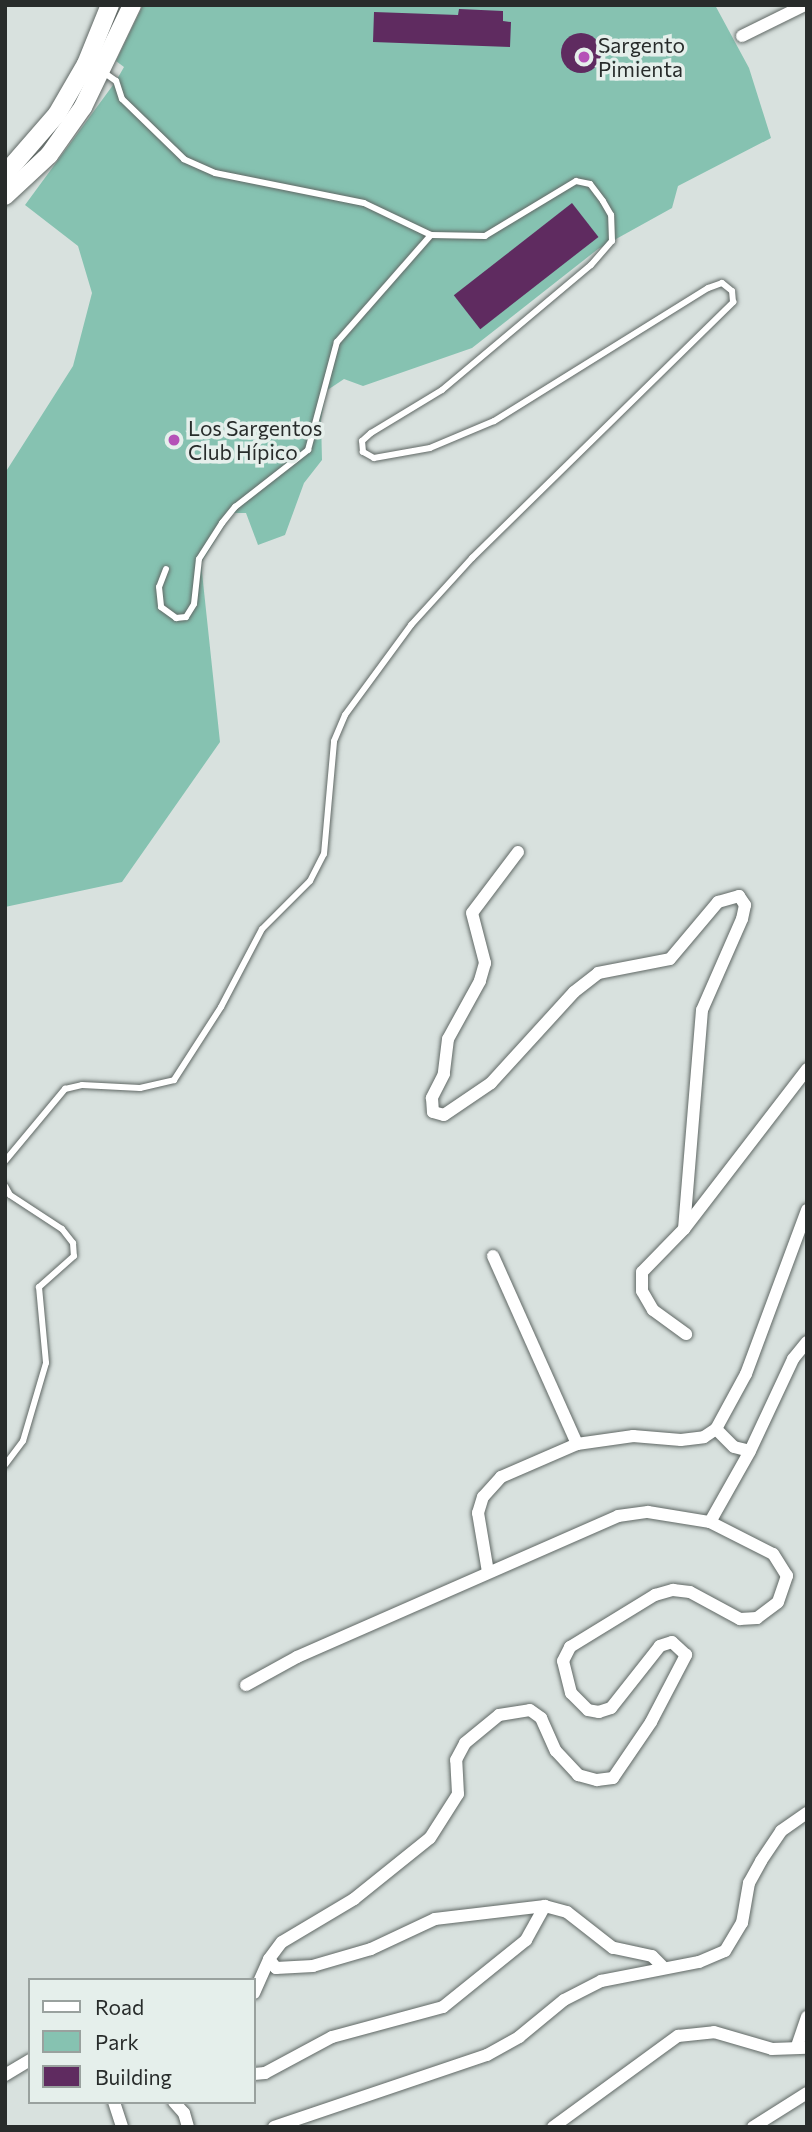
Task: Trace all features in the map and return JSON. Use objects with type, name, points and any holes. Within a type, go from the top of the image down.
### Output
[{"type":"main road","points":[[5,174],[57,114],[86,64],[110,5]]},
{"type":"main road","points":[[5,196],[49,155],[103,72],[113,39],[132,5]]},
{"type":"main road","points":[[86,64],[103,72]]},
{"type":"street","points":[[742,36],[805,5]]},
{"type":"street","points":[[518,852],[472,913],[485,963],[480,981],[448,1039],[444,1074],[432,1098],[433,1112],[444,1115],[491,1083],[574,992],[598,973],[670,959],[718,902],[739,896],[745,905],[702,1010],[684,1229]]},
{"type":"street","points":[[686,1334],[653,1310],[642,1291],[642,1272],[684,1229],[807,1069]]},
{"type":"street","points":[[488,1572],[478,1514],[483,1497],[501,1477],[577,1444],[633,1436],[681,1440],[704,1437],[716,1429],[746,1374],[807,1210]]},
{"type":"street","points":[[493,1256],[577,1444]]},
{"type":"street","points":[[710,1522],[750,1451],[793,1359],[807,1342]]},
{"type":"street","points":[[716,1429],[734,1447],[750,1451]]},
{"type":"street","points":[[246,1685],[297,1657],[618,1516],[648,1513],[710,1522],[772,1554],[787,1576],[778,1602],[757,1618],[740,1619],[690,1592],[673,1590],[655,1595],[570,1647],[563,1661],[571,1693],[588,1710],[600,1712],[611,1708],[660,1646],[671,1642],[686,1655],[651,1722],[613,1778],[597,1780],[578,1775],[556,1751],[541,1718],[530,1710],[499,1715],[465,1743],[456,1760],[458,1794],[430,1838],[354,1899],[282,1941],[269,1959],[256,1988]]},
{"type":"street","points":[[274,2127],[476,2060],[519,2037],[576,1994],[601,1981],[662,1966],[699,1962],[725,1951],[734,1942],[749,1883],[761,1861],[780,1831],[807,1813]]},
{"type":"street","points":[[269,1959],[276,1968],[313,1966],[371,1949],[435,1919],[545,1906],[567,1912],[613,1948],[652,1956],[662,1966]]},
{"type":"street","points":[[256,2074],[265,2073],[332,2037],[443,2007],[526,1940],[545,1906]]},
{"type":"street","points":[[553,2127],[678,2036],[714,2032],[772,2049],[802,2047],[807,2017]]},
{"type":"street","points":[[5,2075],[28,2061]]},
{"type":"street","points":[[753,2127],[807,2093]]},
{"type":"street","points":[[115,2104],[121,2127]]},
{"type":"street","points":[[176,2104],[184,2113],[188,2127]]},
{"type":"lane","points":[[5,1161],[65,1089],[82,1085],[140,1088],[174,1080],[221,1007],[262,929],[310,881],[324,854],[334,741],[345,715],[411,625],[472,558],[733,302],[732,291],[722,283],[708,288],[494,421],[429,448],[374,458],[363,452],[362,441],[442,390],[591,265],[612,241],[611,215],[590,184],[576,181],[485,236],[430,235],[364,204],[215,173],[184,159],[122,99],[116,81],[103,72]]},
{"type":"lane","points":[[166,569],[159,587],[161,607],[176,618],[186,617],[194,604],[199,559],[222,523],[235,507],[308,450],[337,342],[430,235]]},
{"type":"lane","points":[[5,1186],[10,1195],[62,1229],[73,1244],[74,1256],[39,1287],[46,1363],[23,1441],[5,1465]]},
{"type":"green space","name":"Los Sargentos Club Hípico","points":[[143,5],[715,5],[749,68],[771,138],[678,186],[672,208],[598,249],[472,348],[363,386],[344,379],[326,391],[321,420],[322,460],[304,483],[285,535],[258,545],[246,513],[232,513],[201,563],[220,742],[122,882],[5,907],[5,473],[73,366],[92,293],[78,246],[25,205],[116,81],[124,67],[116,61]]},
{"type":"building","points":[[459,9],[503,11],[503,21],[511,22],[510,47],[373,42],[374,12],[458,15]]},
{"type":"building","points":[[581,33],[595,39],[601,53],[595,67],[581,73],[567,67],[561,53],[567,39]]},
{"type":"building","points":[[572,203],[598,237],[480,329],[454,295]]},
{"type":"place","name":"Sargento Pimienta","points":[[584,57]]},
{"type":"place","name":"Los Sargentos Club Hípico","points":[[174,440]]}]
